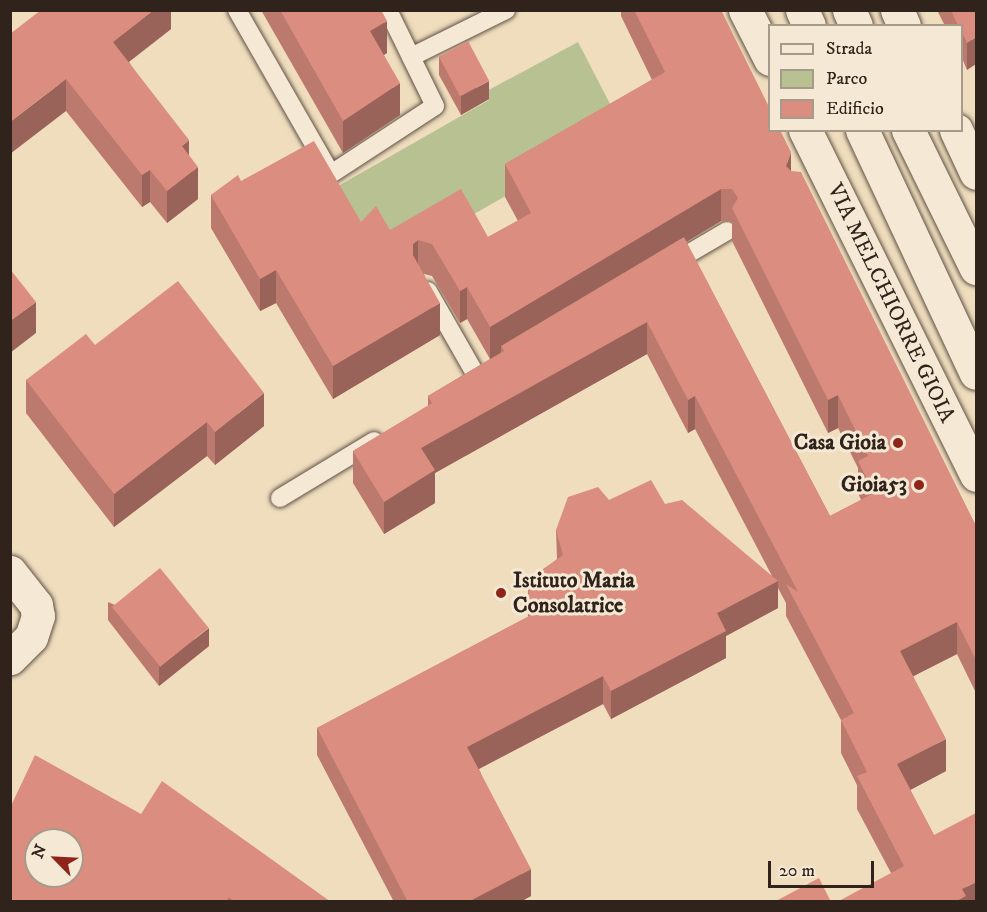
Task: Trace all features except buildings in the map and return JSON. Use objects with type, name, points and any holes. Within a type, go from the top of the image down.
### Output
[{"type":"street","points":[[745,10],[768,55]]},
{"type":"street","points":[[802,10],[808,24]]},
{"type":"street","points":[[849,10],[855,24]]},
{"type":"street","points":[[897,10],[903,24]]},
{"type":"street","name":"VIA MELCHIORRE GIOIA","points":[[806,132],[821,181],[976,475]]},
{"type":"street","name":"VIA MELCHIORRE GIOIA","points":[[863,132],[976,374]]},
{"type":"street","points":[[909,132],[976,268]]},
{"type":"street","points":[[957,132],[976,173]]},
{"type":"street","points":[[10,572],[36,604],[38,616],[31,637],[10,658]]},
{"type":"lane","points":[[237,10],[331,174],[435,106],[388,10]]},
{"type":"lane","points":[[411,57],[507,10]]},
{"type":"lane","points":[[657,272],[727,231]]},
{"type":"lane","points":[[423,282],[477,377]]},
{"type":"lane","points":[[457,390],[497,366]]},
{"type":"lane","points":[[280,498],[386,433]]},
{"type":"green space","points":[[578,42],[623,129],[390,262],[326,193],[489,100],[485,92]]},
{"type":"place","name":"Casa Gioia","points":[[898,443]]},
{"type":"place","name":"Gioia53","points":[[919,485]]},
{"type":"place","name":"Istituto Maria Consolatrice","points":[[501,593]]}]
